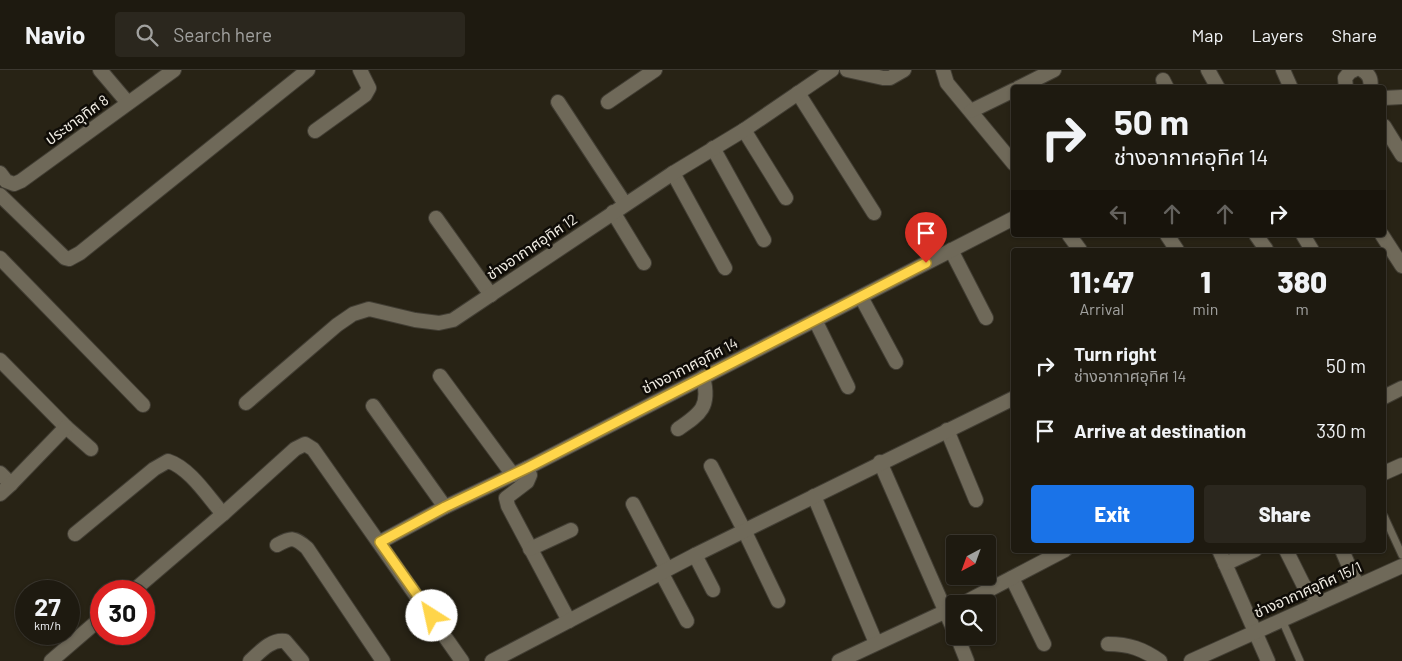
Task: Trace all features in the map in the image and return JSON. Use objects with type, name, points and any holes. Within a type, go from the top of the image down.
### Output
[{"type":"street","points":[[100,70],[128,103]]},
{"type":"street","name":"ประชาอุทิศ 8","points":[[0,173],[6,181],[14,184],[21,181],[174,70]]},
{"type":"street","points":[[0,195],[65,258],[70,259],[308,70]]},
{"type":"street","points":[[315,131],[365,95],[369,88],[360,70]]},
{"type":"street","points":[[608,102],[655,70]]},
{"type":"street","name":"ช่างอากาศอุทิศ 12","points":[[246,403],[337,325],[353,314],[369,309],[415,320],[439,323],[453,320],[625,204],[744,130],[832,70]]},
{"type":"street","points":[[847,70],[890,78],[904,70]]},
{"type":"street","points":[[943,70],[947,83],[1011,160]]},
{"type":"street","points":[[1024,85],[1054,70]]},
{"type":"street","points":[[1208,70],[1216,85]]},
{"type":"street","points":[[1283,70],[1290,85]]},
{"type":"street","points":[[1344,85],[1345,78],[1357,70],[1369,76],[1371,85]]},
{"type":"street","points":[[971,110],[1011,91]]},
{"type":"street","points":[[798,93],[874,213]]},
{"type":"street","points":[[1386,98],[1402,97]]},
{"type":"street","points":[[558,102],[625,204]]},
{"type":"street","points":[[1386,129],[1402,155]]},
{"type":"street","points":[[744,130],[786,198]]},
{"type":"street","points":[[713,148],[764,240]]},
{"type":"street","points":[[673,173],[724,268]]},
{"type":"street","points":[[613,212],[644,263]]},
{"type":"street","points":[[436,218],[491,295]]},
{"type":"street","name":"ช่างอากาศอุทิศ 14","points":[[380,542],[445,507],[527,468],[1011,220]]},
{"type":"street","points":[[1070,237],[1079,248]]},
{"type":"street","points":[[1168,237],[1176,248]]},
{"type":"street","points":[[1257,237],[1265,248]]},
{"type":"street","points":[[1304,237],[1311,248]]},
{"type":"street","points":[[1383,237],[1402,266]]},
{"type":"street","points":[[951,250],[986,318]]},
{"type":"street","points":[[0,258],[143,405]]},
{"type":"street","points":[[861,296],[896,362]]},
{"type":"street","points":[[815,320],[848,387]]},
{"type":"street","points":[[0,360],[66,427],[91,449]]},
{"type":"street","points":[[440,376],[513,475]]},
{"type":"street","points":[[678,429],[700,414],[706,402],[706,388],[703,378]]},
{"type":"street","points":[[1386,395],[1402,388]]},
{"type":"street","points":[[492,661],[664,570],[880,462],[1011,399]]},
{"type":"street","points":[[373,406],[445,507]]},
{"type":"street","points":[[0,494],[66,427]]},
{"type":"street","points":[[947,430],[976,500]]},
{"type":"street","points":[[146,580],[295,449],[305,444],[313,448],[462,661]]},
{"type":"street","points":[[75,534],[154,469],[168,461],[177,464],[187,473],[223,514]]},
{"type":"street","points":[[880,462],[946,600]]},
{"type":"street","points":[[1386,472],[1402,465]]},
{"type":"street","points":[[710,466],[744,530],[778,601]]},
{"type":"street","points":[[527,468],[530,475],[527,482],[506,498],[508,506],[569,621]]},
{"type":"street","points":[[0,473],[11,484]]},
{"type":"street","points":[[814,496],[876,643]]},
{"type":"street","points":[[633,504],[687,621]]},
{"type":"street","points":[[530,549],[571,530]]},
{"type":"street","points":[[277,544],[289,538],[297,539],[307,548],[383,661]]},
{"type":"street","points":[[979,595],[1059,553]]},
{"type":"street","points":[[1220,553],[1268,661]]},
{"type":"street","points":[[1225,564],[1249,553]]},
{"type":"street","points":[[1288,553],[1303,584],[1318,602]]},
{"type":"street","points":[[1343,553],[1357,585]]},
{"type":"street","points":[[695,555],[712,590]]},
{"type":"street","name":"ช่างอากาศอุทิศ 15/1","points":[[1191,661],[1318,602],[1402,566]]},
{"type":"street","points":[[1012,578],[1044,644]]},
{"type":"street","points":[[839,661],[946,612]]},
{"type":"street","points":[[51,661],[90,627]]},
{"type":"street","points":[[250,661],[268,645],[278,640],[285,641],[302,661]]},
{"type":"street","points":[[1108,644],[1126,644],[1150,654],[1160,661]]},
{"type":"street","points":[[960,645],[967,661]]},
{"type":"lane","points":[[1386,520],[1402,555]]},
{"type":"lane","points":[[1282,619],[1300,661]]},
{"type":"route","points":[[432,616],[380,542],[445,507],[527,468],[926,263]]}]
